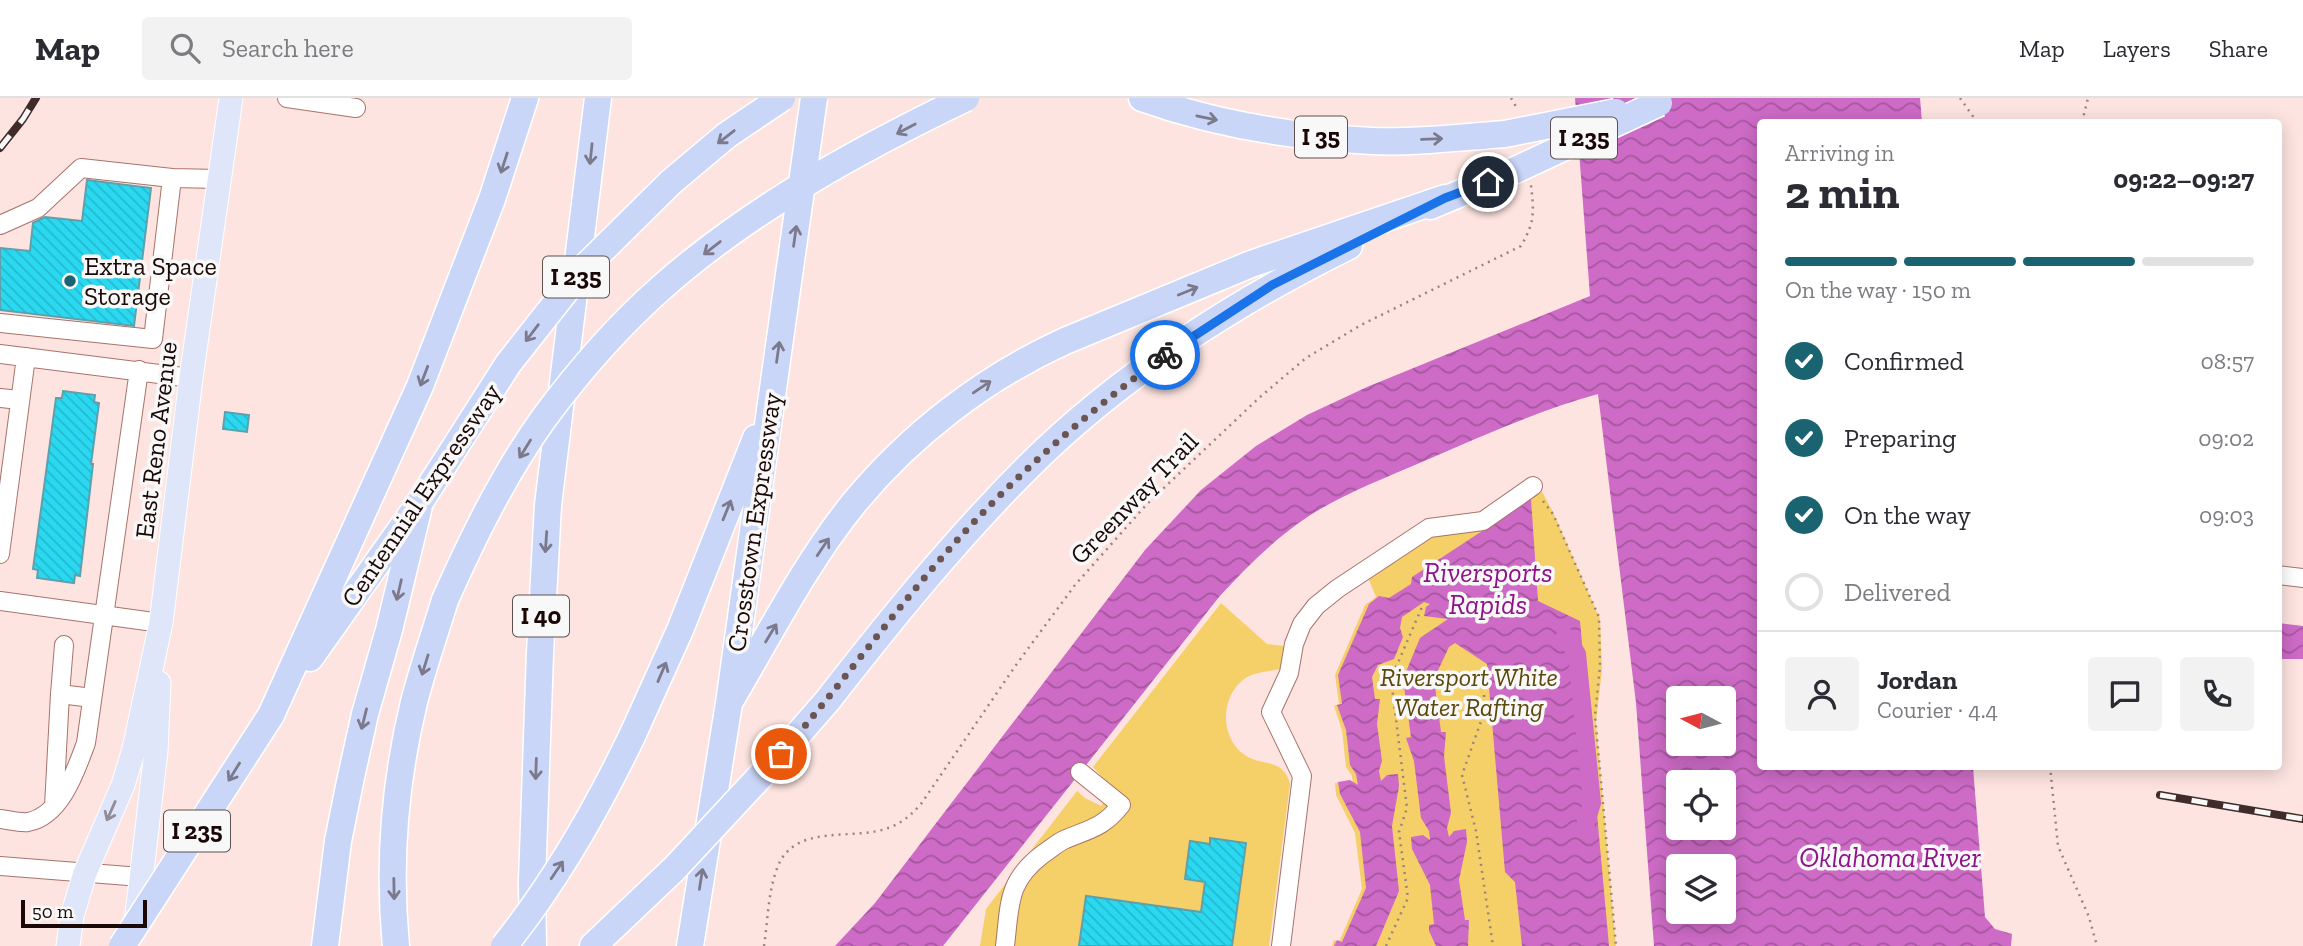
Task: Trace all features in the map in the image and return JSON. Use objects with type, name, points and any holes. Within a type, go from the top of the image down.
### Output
[{"type":"highway","points":[[271,715],[420,386],[492,199],[525,98]]},
{"type":"highway","name":"I 40","points":[[533,946],[532,882],[542,593],[548,505],[598,98]]},
{"type":"highway","name":"Centennial Expressway","points":[[122,946],[271,715],[420,502],[508,364],[582,270],[671,182],[727,135],[782,98]]},
{"type":"highway","name":"Crosstown Expressway","points":[[690,946],[729,703],[814,98]]},
{"type":"highway","points":[[396,946],[396,808],[414,701],[445,600],[501,487],[543,420],[606,343],[661,288],[721,240],[814,179],[966,98]]},
{"type":"highway","name":"I 35","points":[[1142,98],[1181,112],[1299,135],[1373,141],[1513,127],[1666,101]]},
{"type":"highway","name":"I 235","points":[[593,946],[674,869],[733,807],[828,700],[894,615],[961,536],[1030,465],[1103,401],[1188,338],[1272,285],[1445,198],[1520,179],[1666,101]]},
{"type":"highway","points":[[729,703],[810,565],[853,504],[924,432],[983,386],[1065,341],[1251,264],[1445,198]]},
{"type":"highway","points":[[504,946],[572,849],[633,734],[680,630],[771,401]]},
{"type":"highway","points":[[325,946],[338,841],[351,777],[420,502]]},
{"type":"highway","points":[[526,946],[532,882]]},
{"type":"main road","name":"East Reno Avenue","points":[[133,946],[156,751],[161,624],[191,377],[231,98]]},
{"type":"main road","name":"East Reno Avenue","points":[[68,946],[72,916],[85,873],[123,785],[134,749],[161,624]]},
{"type":"street","points":[[286,98],[356,108]]},
{"type":"street","points":[[0,225],[38,208],[81,168],[172,178],[219,179]]},
{"type":"street","points":[[0,323],[153,339],[172,178]]},
{"type":"street","points":[[0,354],[191,377]]},
{"type":"street","points":[[0,554],[6,454],[20,400],[26,358]]},
{"type":"street","points":[[0,819],[27,822],[46,815],[72,780],[86,743],[139,370]]},
{"type":"street","points":[[0,398],[20,400]]},
{"type":"street","points":[[1281,946],[1303,776],[1271,712],[1289,673],[1294,644],[1302,624],[1316,606],[1338,589],[1429,528],[1483,521],[1525,495]]},
{"type":"street","points":[[2282,575],[2303,578]]},
{"type":"street","points":[[0,601],[161,624]]},
{"type":"street","points":[[54,806],[64,645]]},
{"type":"street","points":[[60,694],[92,698]]},
{"type":"street","points":[[1005,946],[1012,894],[1017,880],[1029,864],[1062,841],[1103,825],[1121,806],[1080,772]]},
{"type":"street","points":[[0,866],[141,877]]},
{"type":"path","points":[[1511,98],[1513,127]]},
{"type":"path","points":[[1960,98],[1975,119]]},
{"type":"path","points":[[2083,119],[2088,98]]},
{"type":"path","name":"Greenway Trail","points":[[764,946],[774,877],[787,851],[808,839],[873,832],[908,818],[921,804],[1075,584],[1147,504],[1260,397],[1306,358],[1362,325],[1521,246],[1531,229],[1534,211],[1520,179]]},
{"type":"path","points":[[1525,495],[1553,514],[1599,617],[1600,666],[1595,716],[1616,946]]},
{"type":"path","points":[[1387,946],[1408,898],[1399,832],[1408,808],[1391,679],[1422,607]]},
{"type":"path","points":[[1484,695],[1485,710],[1462,775],[1476,831],[1493,946]]},
{"type":"path","points":[[2050,770],[2058,846],[2089,917],[2097,946]]},
{"type":"green space","name":"Riversports Rapids","points":[[1534,477],[1553,512],[1600,619],[1602,670],[1596,722],[1616,946],[1332,946],[1334,940],[1339,942],[1362,889],[1355,833],[1336,795],[1335,783],[1347,781],[1353,785],[1352,776],[1346,767],[1342,730],[1334,706],[1339,704],[1335,675],[1365,605],[1376,597],[1362,563],[1483,510]]},
{"type":"green space","points":[[1221,603],[1267,644],[1284,646],[1280,669],[1243,680],[1230,696],[1226,716],[1230,736],[1242,753],[1282,769],[1290,784],[1269,946],[980,946],[986,909],[1077,791],[1101,806],[1113,789],[1093,767]]},
{"type":"water","name":"Oklahoma River","points":[[1575,98],[1920,98],[1922,119],[1757,119],[1757,770],[1973,770],[1985,917],[1995,929],[2012,934],[2011,946],[1654,946],[1636,703],[1598,394],[1509,425],[1378,481],[1320,509],[1294,527],[1260,555],[1219,597],[943,946],[835,946],[875,903],[1145,550],[1201,490],[1256,446],[1307,415],[1367,387],[1590,296]]},
{"type":"water","name":"Riversports Rapids","points":[[1531,499],[1538,601],[1580,621],[1583,654],[1574,655],[1586,803],[1596,803],[1609,946],[1522,946],[1515,882],[1505,872],[1487,664],[1455,643],[1449,647],[1434,679],[1441,732],[1446,732],[1444,756],[1451,813],[1447,828],[1449,837],[1454,831],[1466,829],[1467,842],[1459,880],[1465,920],[1469,920],[1468,946],[1436,946],[1429,931],[1429,925],[1434,924],[1430,885],[1412,849],[1411,837],[1423,835],[1430,840],[1429,831],[1421,818],[1414,761],[1406,738],[1411,737],[1403,679],[1420,638],[1448,619],[1424,616],[1426,607],[1430,604],[1424,602],[1402,617],[1400,628],[1403,637],[1394,659],[1378,665],[1372,677],[1375,699],[1380,699],[1377,724],[1382,761],[1379,771],[1381,781],[1387,775],[1398,774],[1399,786],[1392,826],[1399,891],[1376,946],[1334,946],[1337,940],[1342,942],[1366,888],[1360,832],[1340,794],[1338,782],[1350,780],[1358,785],[1356,774],[1350,765],[1346,730],[1337,705],[1342,704],[1338,675],[1369,604],[1379,596],[1389,598],[1411,584],[1412,577]]},
{"type":"water","points":[[2282,623],[2303,626],[2303,659],[2282,659]]},
{"type":"building","name":"Extra Space Storage","points":[[87,180],[151,188],[134,326],[0,310],[0,248],[30,251],[33,223],[45,217],[82,221]]},
{"type":"building","points":[[63,391],[95,395],[94,402],[99,403],[80,576],[75,575],[74,583],[37,578],[38,570],[33,569],[56,398],[62,398]]},
{"type":"building","points":[[225,412],[249,415],[247,432],[223,429]]},
{"type":"building","points":[[1210,838],[1246,843],[1232,946],[1079,946],[1086,896],[1201,912],[1205,882],[1185,879],[1190,841],[1210,844]]},
{"type":"waterway","points":[[1565,636],[1577,654],[1592,803],[1585,826]]},
{"type":"railway","points":[[0,148],[36,98]]},
{"type":"railway","points":[[2160,795],[2303,819]]},
{"type":"way so far","points":[[781,754],[961,536],[1030,465],[1103,401],[1165,355]]},
{"type":"place","name":"Extra Space Storage","points":[[70,281]]},
{"type":"route","points":[[1165,355],[1272,285],[1445,198],[1488,182]]},
{"type":"park label","name":"Riversport White Water Rafting","points":[[1469,692]]}]
